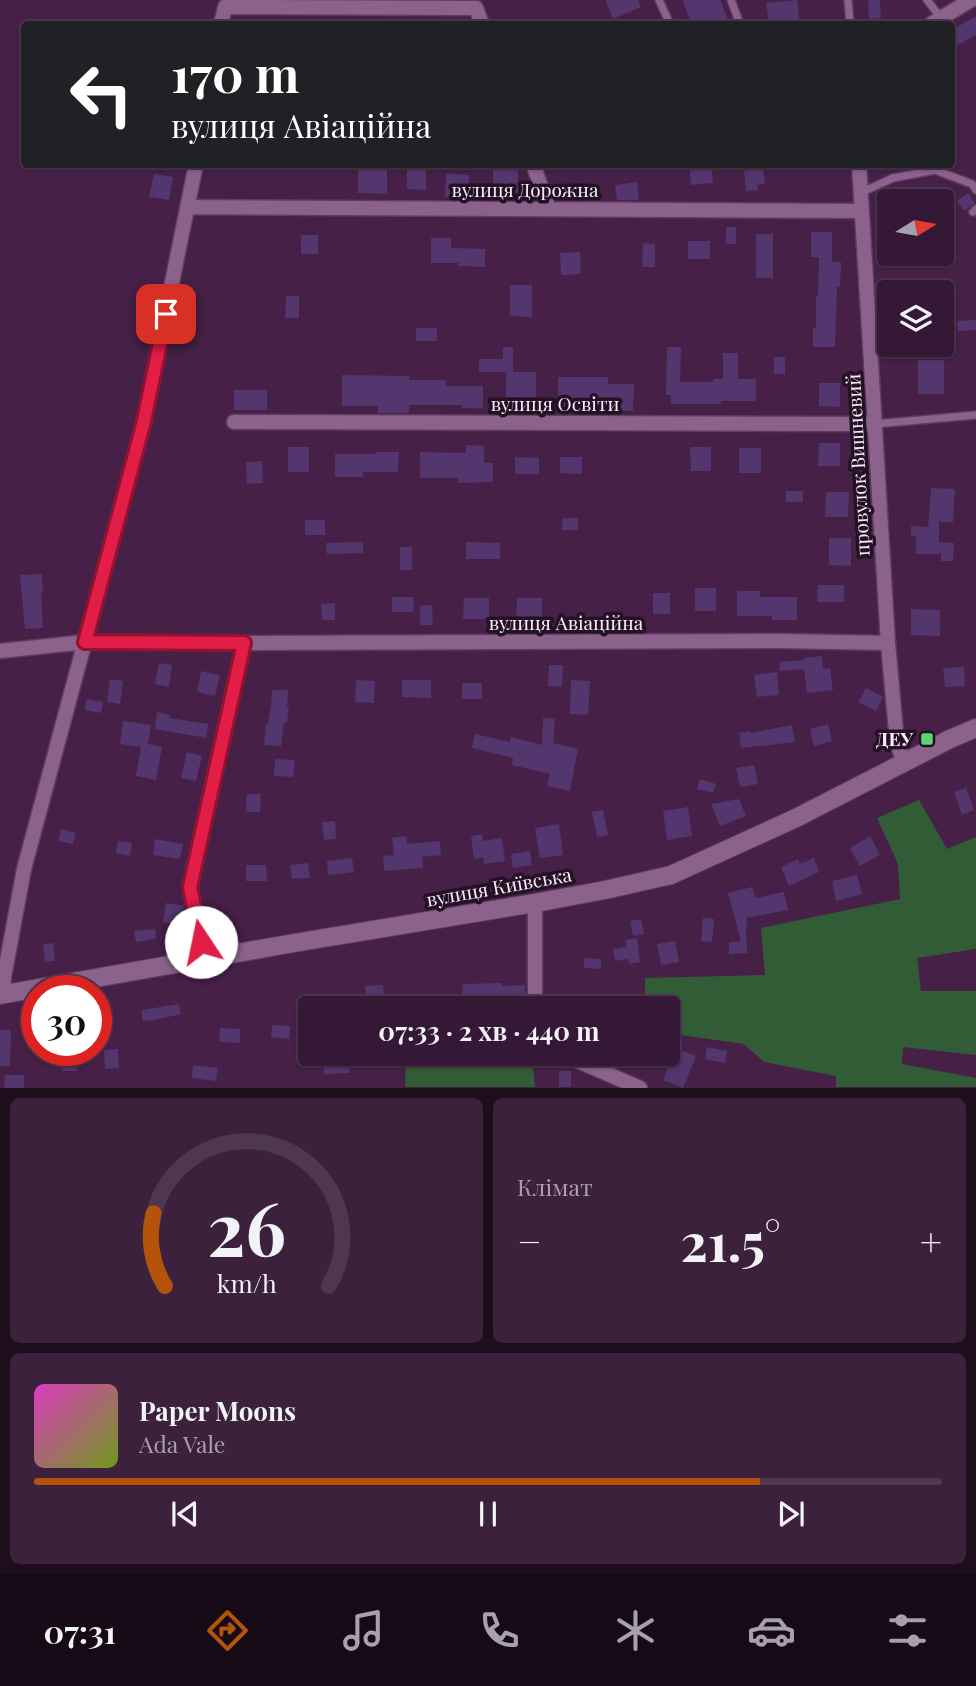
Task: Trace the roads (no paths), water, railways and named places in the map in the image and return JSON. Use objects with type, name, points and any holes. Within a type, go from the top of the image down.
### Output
[{"type":"street","points":[[936,21],[971,0]]},
{"type":"street","points":[[222,21],[225,7],[476,8],[481,21]]},
{"type":"street","points":[[2,995],[24,869],[144,421],[195,168]]},
{"type":"street","points":[[534,168],[549,209]]},
{"type":"street","name":"провулок Вишневий","points":[[859,168],[888,643],[897,743],[904,762]]},
{"type":"street","name":"вулиця Дорожна","points":[[188,207],[861,211]]},
{"type":"street","name":"вулиця Освіти","points":[[234,422],[875,424]]},
{"type":"street","name":"вулиця Авіаційна","points":[[0,651],[85,642],[888,643]]},
{"type":"street","points":[[204,958],[190,887],[244,643]]},
{"type":"street","name":"вулиця Київська","points":[[2,995],[204,958],[535,903],[671,875],[796,818],[976,728]]},
{"type":"street","points":[[535,903],[535,996]]},
{"type":"street","points":[[590,1066],[640,1087]]},
{"type":"lane","points":[[659,0],[669,21]]},
{"type":"lane","points":[[731,0],[739,21]]},
{"type":"lane","points":[[849,0],[850,21]]},
{"type":"lane","points":[[927,0],[936,21]]},
{"type":"lane","points":[[860,194],[893,178],[935,170],[972,184],[976,190]]},
{"type":"lane","points":[[875,424],[976,415]]},
{"type":"place","name":"ДЕУ","points":[[927,739]]}]
